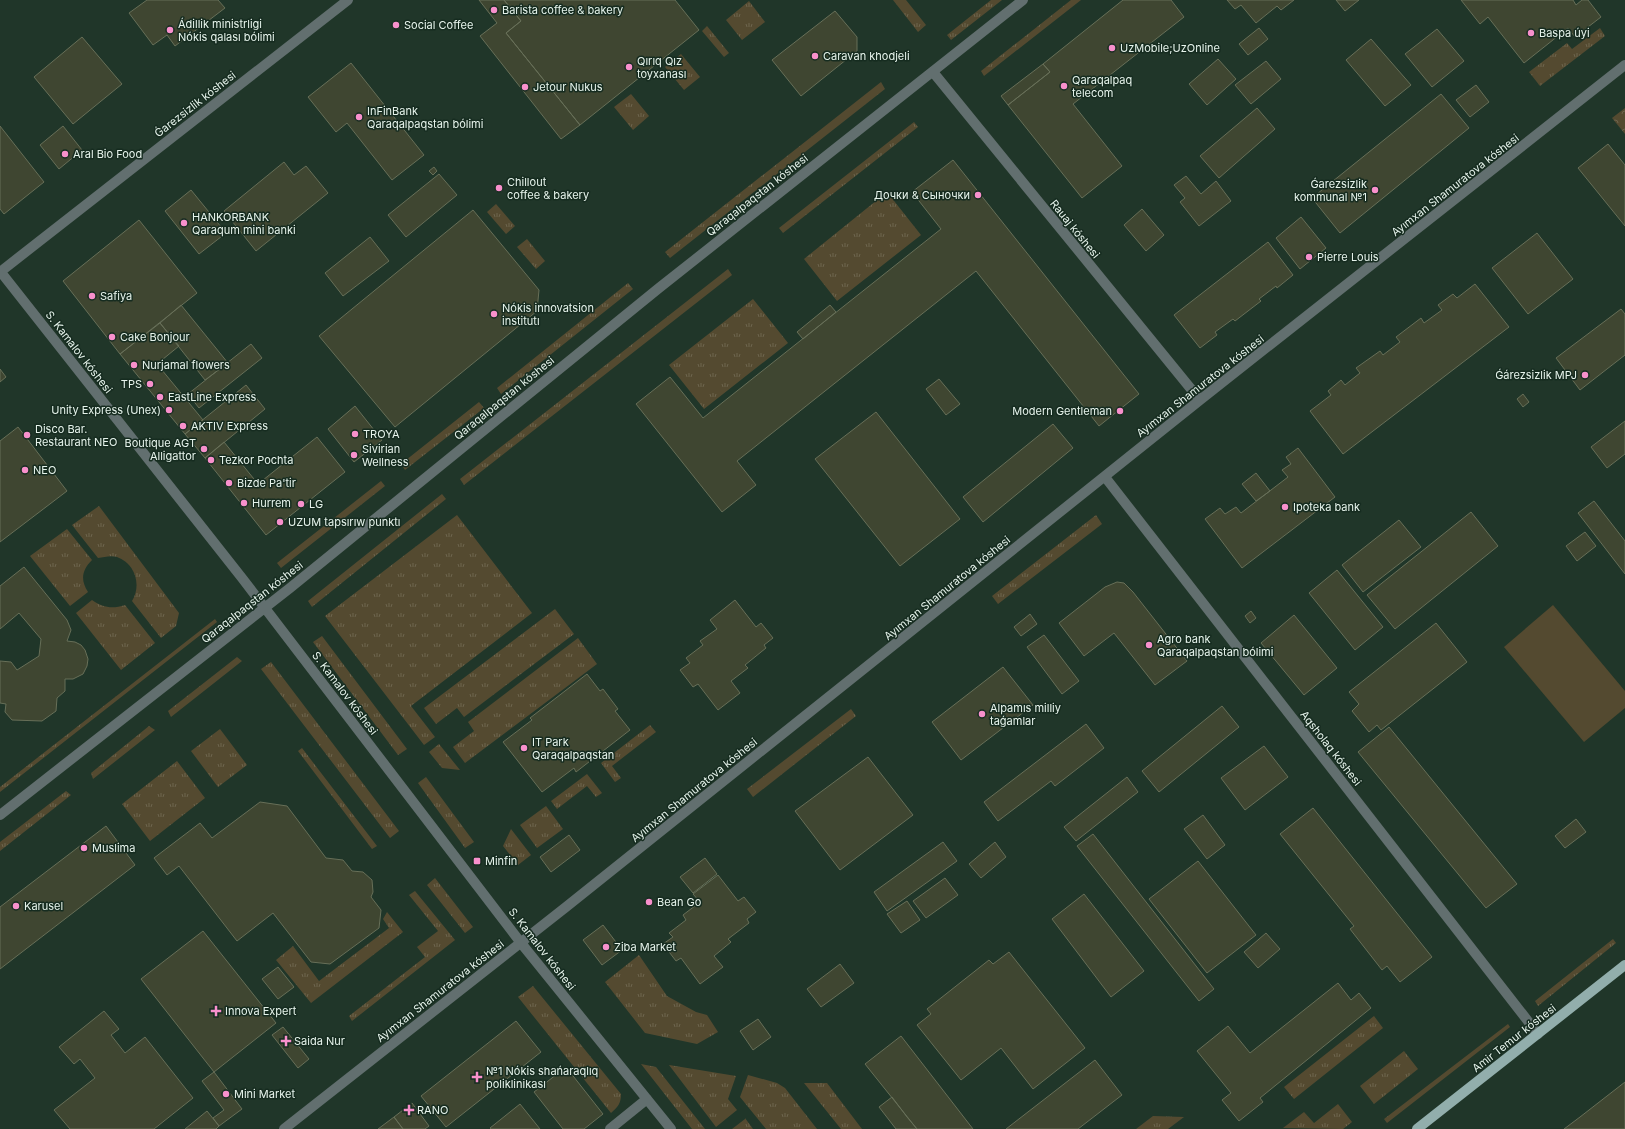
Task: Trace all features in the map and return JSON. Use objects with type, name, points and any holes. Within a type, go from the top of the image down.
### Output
[{"type":"main road","name":"Amir Temur kóshesi","points":[[1417,1129],[1625,965]]},
{"type":"street","name":"Ǵarezsizlik kóshesi","points":[[0,272],[348,0]]},
{"type":"street","name":"Qaraqalpaqstan kóshesi","points":[[0,815],[265,608],[659,288],[1023,0]]},
{"type":"street","name":"Ayımxan Shamuratova kóshesi","points":[[284,1129],[521,943],[1200,400],[1625,65]]},
{"type":"street","name":"Rauaj kóshesi","points":[[932,72],[1200,400]]},
{"type":"street","name":"S. Kamalov kóshesi","points":[[0,272],[265,608],[521,943],[671,1129]]},
{"type":"street","name":"Aqsholaq kóshesi","points":[[1105,477],[1538,1034]]},
{"type":"street","points":[[610,1129],[647,1099]]},
{"type":"green space","points":[[893,0],[906,0],[926,25],[918,32]]},
{"type":"green space","points":[[991,0],[1002,0],[951,40],[947,35]]},
{"type":"green space","points":[[1071,0],[1081,0],[984,76],[981,71]]},
{"type":"green space","points":[[749,1],[765,22],[742,40],[726,20]]},
{"type":"green space","points":[[707,26],[729,53],[724,57],[702,31]]},
{"type":"green space","points":[[1600,28],[1605,36],[1540,86],[1529,72],[1567,43],[1572,49]]},
{"type":"green space","points":[[681,54],[700,77],[684,90],[665,67]]},
{"type":"green space","points":[[881,82],[885,89],[670,258],[665,252]]},
{"type":"green space","points":[[631,94],[649,116],[633,130],[614,107]]},
{"type":"green space","points":[[1625,108],[1625,134],[1612,118]]},
{"type":"green space","points":[[914,122],[918,127],[783,233],[779,228]]},
{"type":"green space","points":[[887,192],[921,235],[837,301],[804,259]]},
{"type":"green space","points":[[496,204],[515,226],[506,234],[487,212]]},
{"type":"green space","points":[[527,239],[545,261],[536,269],[517,247]]},
{"type":"green space","points":[[728,269],[732,275],[464,485],[460,479]]},
{"type":"green space","points":[[628,283],[633,289],[501,394],[497,388]]},
{"type":"green space","points":[[753,299],[788,343],[704,409],[669,365]]},
{"type":"green space","points":[[479,402],[484,408],[405,470],[401,464]]},
{"type":"green space","points":[[381,481],[385,486],[281,568],[277,563]]},
{"type":"green space","points":[[442,494],[446,499],[312,607],[308,601]]},
{"type":"green space","points":[[99,506],[179,613],[176,626],[161,638],[132,601],[135,595],[136,582],[132,569],[123,560],[115,556],[98,558],[72,525]]},
{"type":"green space","points":[[457,515],[532,613],[411,706],[435,737],[424,745],[325,616]]},
{"type":"green space","points":[[1096,515],[1102,524],[998,604],[992,596]]},
{"type":"green space","points":[[67,529],[92,560],[84,571],[83,575],[85,588],[88,592],[70,606],[30,556]]},
{"type":"green space","points":[[92,600],[100,605],[108,607],[125,605],[155,643],[121,670],[76,613]]},
{"type":"green space","points":[[1553,605],[1625,691],[1625,708],[1584,742],[1504,647]]},
{"type":"green space","points":[[555,609],[574,634],[464,717],[457,708],[436,724],[424,708]]},
{"type":"green space","points":[[215,619],[217,622],[0,792],[0,787]]},
{"type":"green space","points":[[322,636],[407,749],[398,755],[313,642]]},
{"type":"green space","points":[[578,638],[597,664],[465,763],[453,747],[474,731],[468,722]]},
{"type":"green space","points":[[237,657],[242,661],[171,717],[168,711]]},
{"type":"green space","points":[[271,662],[399,831],[390,838],[261,669]]},
{"type":"green space","points":[[851,709],[856,716],[753,797],[747,789]]},
{"type":"green space","points":[[650,725],[656,732],[612,766],[621,778],[615,782],[601,763]]},
{"type":"green space","points":[[149,726],[155,730],[93,779],[91,773]]},
{"type":"green space","points":[[220,729],[247,765],[218,787],[191,751]]},
{"type":"green space","points":[[439,744],[460,770],[442,768],[429,752]]},
{"type":"green space","points":[[302,748],[377,846],[372,849],[298,751]]},
{"type":"green space","points":[[177,761],[205,798],[150,841],[122,804]]},
{"type":"green space","points":[[587,774],[602,793],[596,797],[587,786],[557,809],[551,801]]},
{"type":"green space","points":[[426,777],[474,842],[465,848],[418,783]]},
{"type":"green space","points":[[66,791],[71,795],[0,851],[0,842]]},
{"type":"green space","points":[[546,806],[563,829],[537,848],[520,825]]},
{"type":"green space","points":[[511,829],[531,855],[518,865],[503,846]]},
{"type":"green space","points":[[435,878],[473,927],[465,933],[427,885]]},
{"type":"green space","points":[[415,891],[455,940],[352,1021],[349,1016],[425,957],[417,947],[438,931],[409,895]]},
{"type":"green space","points":[[387,912],[403,932],[311,1003],[276,960],[293,946],[319,981],[389,928],[383,919]]},
{"type":"green space","points":[[1613,939],[1616,943],[1538,1006],[1535,1001]]},
{"type":"green space","points":[[639,955],[667,996],[696,1012],[707,1015],[718,1032],[697,1044],[645,1033],[605,982]]},
{"type":"green space","points":[[533,986],[621,1094],[619,1105],[611,1113],[518,997]]},
{"type":"green space","points":[[1374,1016],[1383,1028],[1294,1099],[1284,1087]]},
{"type":"green space","points":[[1508,1024],[1510,1027],[1387,1123],[1384,1119]]},
{"type":"green space","points":[[1404,1051],[1418,1069],[1374,1104],[1360,1086]]},
{"type":"green space","points":[[641,1064],[656,1067],[705,1129],[692,1129]]},
{"type":"green space","points":[[669,1065],[736,1076],[728,1099],[737,1110],[716,1127]]},
{"type":"green space","points":[[748,1075],[777,1083],[785,1088],[817,1129],[766,1129],[740,1097]]},
{"type":"green space","points":[[804,1083],[827,1083],[862,1129],[841,1129]]},
{"type":"green space","points":[[1338,1104],[1352,1122],[1343,1129],[1283,1128],[1304,1112],[1314,1123]]},
{"type":"green space","points":[[1153,1116],[1184,1117],[1168,1129],[1136,1129]]},
{"type":"green space","points":[[745,1119],[753,1129],[732,1129]]},
{"type":"building","points":[[147,0],[218,0],[225,8],[175,46],[167,35],[153,45],[129,13]]},
{"type":"building","points":[[479,0],[504,0],[521,21],[506,33],[580,125],[561,139],[480,36],[497,23]]},
{"type":"building","points":[[504,0],[675,0],[699,30],[580,125],[506,33],[521,21]]},
{"type":"building","name":"Qaraqalpaq telecom","points":[[1123,0],[1171,0],[1184,17],[1073,104],[1122,166],[1082,198],[1008,105],[1050,72],[1043,64]]},
{"type":"building","points":[[1227,0],[1294,0],[1281,10],[1277,6],[1256,23],[1241,5],[1235,9]]},
{"type":"building","points":[[1336,0],[1359,0],[1345,11]]},
{"type":"building","name":"Baspa úyi","points":[[1461,0],[1573,0],[1576,5],[1582,0],[1588,0],[1601,17],[1575,37],[1568,28],[1524,63],[1488,17],[1480,24]]},
{"type":"building","name":"Caravan khodjeli","points":[[835,11],[857,37],[857,51],[801,96],[772,60]]},
{"type":"building","points":[[1259,28],[1268,39],[1248,55],[1239,44]]},
{"type":"building","points":[[1437,29],[1464,61],[1432,87],[1405,54]]},
{"type":"building","points":[[82,37],[122,84],[73,124],[34,77]]},
{"type":"building","points":[[1371,39],[1411,85],[1385,106],[1346,60]]},
{"type":"building","points":[[1218,59],[1236,79],[1207,105],[1189,84]]},
{"type":"building","points":[[1266,61],[1281,79],[1251,104],[1235,85]]},
{"type":"building","name":"InFinBank Qaraqalpaqstan bólimi","points":[[351,63],[424,155],[392,180],[347,123],[336,132],[308,97]]},
{"type":"building","points":[[1043,64],[1050,72],[1008,105],[1001,96]]},
{"type":"building","points":[[1476,85],[1489,102],[1470,117],[1456,100]]},
{"type":"building","points":[[1441,94],[1469,128],[1340,233],[1312,198]]},
{"type":"building","points":[[1257,108],[1275,129],[1219,178],[1200,156]]},
{"type":"building","points":[[0,126],[44,182],[4,214],[0,209]]},
{"type":"building","points":[[63,126],[82,150],[59,169],[40,145]]},
{"type":"building","points":[[1608,144],[1625,165],[1625,226],[1578,168]]},
{"type":"building","points":[[953,160],[1139,394],[1099,426],[976,271],[737,461],[756,485],[722,512],[636,404],[670,377],[703,418],[941,229],[912,192]]},
{"type":"building","points":[[284,162],[294,175],[306,166],[328,193],[256,251],[224,211]]},
{"type":"building","points":[[434,167],[437,171],[433,175],[429,171]]},
{"type":"building","points":[[439,174],[457,195],[406,237],[388,215]]},
{"type":"building","points":[[1186,176],[1201,194],[1216,181],[1231,201],[1199,226],[1180,202],[1185,198],[1174,185]]},
{"type":"building","points":[[191,190],[226,233],[199,254],[165,211]]},
{"type":"building","points":[[1142,209],[1164,235],[1146,251],[1124,225]]},
{"type":"building","points":[[473,210],[539,290],[537,311],[395,427],[319,336]]},
{"type":"building","points":[[1301,217],[1326,248],[1300,269],[1276,238]]},
{"type":"building","points":[[139,220],[197,293],[120,354],[63,281]]},
{"type":"building","points":[[1537,233],[1573,279],[1528,314],[1492,268]]},
{"type":"building","points":[[370,237],[389,261],[343,296],[325,273]]},
{"type":"building","points":[[1268,242],[1293,275],[1277,288],[1276,286],[1259,299],[1261,301],[1235,321],[1233,319],[1215,332],[1217,335],[1200,348],[1174,315]]},
{"type":"building","points":[[1475,284],[1509,327],[1343,454],[1310,411],[1331,395],[1328,391],[1341,380],[1345,385],[1360,373],[1356,368],[1380,351],[1383,355],[1400,342],[1396,337],[1421,318],[1424,323],[1442,310],[1438,305],[1453,294],[1457,298]]},
{"type":"building","points":[[181,305],[228,363],[205,380],[160,323]]},
{"type":"building","points":[[830,305],[836,312],[803,339],[797,332]]},
{"type":"building","points":[[1621,309],[1625,314],[1625,355],[1580,390],[1556,358]]},
{"type":"building","points":[[160,323],[179,346],[157,364],[203,420],[185,434],[120,354]]},
{"type":"building","points":[[251,344],[262,358],[199,408],[188,394]]},
{"type":"building","points":[[0,369],[6,377],[0,382]]},
{"type":"building","points":[[939,379],[960,404],[946,415],[926,389]]},
{"type":"building","points":[[246,385],[265,409],[205,458],[185,434]]},
{"type":"building","points":[[1523,394],[1529,402],[1523,407],[1517,399]]},
{"type":"building","name":"TROYA","points":[[355,406],[382,440],[354,462],[328,429]]},
{"type":"building","points":[[876,412],[960,519],[900,566],[815,459]]},
{"type":"building","points":[[1625,421],[1625,454],[1607,468],[1591,447]]},
{"type":"building","points":[[1053,424],[1073,448],[983,522],[963,497]]},
{"type":"building","name":"NEO","points":[[18,427],[67,491],[0,542],[0,441]]},
{"type":"building","points":[[317,437],[345,472],[266,535],[205,458],[224,442],[258,484]]},
{"type":"building","name":"Ipoteka bank","points":[[1298,448],[1335,497],[1242,568],[1205,519],[1220,508],[1225,514],[1236,507],[1241,513],[1288,477],[1282,470],[1291,464],[1286,457]]},
{"type":"building","points":[[1256,473],[1270,491],[1256,501],[1242,484]]},
{"type":"building","points":[[1594,501],[1625,541],[1625,574],[1578,513]]},
{"type":"building","points":[[1471,512],[1498,546],[1395,629],[1367,595]]},
{"type":"building","points":[[1399,520],[1421,547],[1363,592],[1342,565]]},
{"type":"building","points":[[1585,532],[1596,546],[1577,561],[1566,546]]},
{"type":"building","points":[[24,567],[67,620],[71,630],[67,641],[75,642],[81,645],[85,650],[88,659],[87,666],[83,674],[73,679],[65,679],[65,691],[57,698],[56,711],[42,721],[12,720],[5,712],[6,704],[0,703],[0,661],[11,662],[17,670],[39,656],[41,639],[19,613],[0,629],[0,586]]},
{"type":"building","points":[[1337,570],[1383,627],[1355,650],[1309,593]]},
{"type":"building","name":"Agro bank Qaraqalpaqstan bólimi","points":[[1117,582],[1124,583],[1133,592],[1187,661],[1155,685],[1114,633],[1084,656],[1059,623],[1105,587]]},
{"type":"building","points":[[735,600],[756,627],[761,623],[773,638],[764,645],[766,648],[745,665],[748,668],[731,681],[740,693],[718,710],[698,684],[693,687],[680,670],[690,663],[686,658],[703,645],[700,641],[717,629],[710,620]]},
{"type":"building","points":[[1251,611],[1256,618],[1250,623],[1245,616]]},
{"type":"building","points":[[1030,614],[1037,624],[1021,636],[1014,627]]},
{"type":"building","points":[[1294,615],[1337,668],[1304,695],[1261,643]]},
{"type":"building","points":[[1436,623],[1467,662],[1381,730],[1377,725],[1369,732],[1352,711],[1359,704],[1349,692]]},
{"type":"building","points":[[1044,635],[1079,681],[1062,694],[1027,647]]},
{"type":"building","name":"Alpamıs milliy taǵamlar","points":[[1003,667],[1033,705],[961,760],[932,722]]},
{"type":"building","points":[[587,674],[600,691],[603,689],[618,709],[615,711],[630,730],[576,772],[574,768],[542,792],[503,742],[532,720],[530,718]]},
{"type":"building","points":[[1222,706],[1239,727],[1159,792],[1142,771]]},
{"type":"building","points":[[1086,724],[1104,748],[1055,786],[1051,781],[998,821],[984,802]]},
{"type":"building","points":[[1389,727],[1517,884],[1486,908],[1358,752]]},
{"type":"building","points":[[1264,746],[1288,777],[1245,810],[1221,778]]},
{"type":"building","points":[[868,757],[913,815],[840,870],[795,811]]},
{"type":"building","points":[[1127,777],[1138,792],[1076,841],[1064,827]]},
{"type":"building","points":[[260,802],[287,806],[326,858],[343,860],[352,871],[363,872],[372,880],[373,892],[371,897],[381,910],[379,928],[330,964],[311,962],[273,913],[237,941],[179,866],[167,875],[154,858],[200,823],[212,838]]},
{"type":"building","points":[[1313,808],[1432,957],[1400,982],[1387,966],[1382,970],[1350,929],[1354,926],[1280,834]]},
{"type":"building","points":[[1203,815],[1225,845],[1207,859],[1184,829]]},
{"type":"building","points":[[1576,819],[1586,832],[1565,848],[1555,836]]},
{"type":"building","points":[[106,826],[135,865],[0,969],[0,907]]},
{"type":"building","points":[[1093,834],[1214,989],[1199,1001],[1077,846]]},
{"type":"building","points":[[569,835],[580,850],[551,872],[540,857]]},
{"type":"building","points":[[943,842],[957,861],[887,911],[874,892]]},
{"type":"building","points":[[995,842],[1006,857],[981,878],[969,864]]},
{"type":"building","points":[[705,858],[717,874],[693,893],[680,877]]},
{"type":"building","points":[[1198,861],[1256,935],[1207,973],[1149,899]]},
{"type":"building","points":[[718,875],[738,901],[744,897],[756,912],[747,919],[749,923],[728,939],[731,942],[714,956],[723,967],[700,984],[681,958],[676,961],[663,944],[673,937],[669,933],[686,920],[683,915],[700,902],[693,894]]},
{"type":"building","points":[[945,878],[958,895],[926,918],[913,901]]},
{"type":"building","points":[[1084,894],[1144,971],[1111,997],[1052,919]]},
{"type":"building","points":[[907,901],[920,920],[901,933],[887,914]]},
{"type":"building","points":[[603,925],[622,950],[602,965],[583,940]]},
{"type":"building","points":[[203,931],[276,1023],[214,1072],[141,979]]},
{"type":"building","points":[[1266,933],[1280,949],[1258,968],[1244,952]]},
{"type":"building","points":[[1009,952],[1085,1048],[1033,1089],[1001,1048],[961,1080],[917,1025],[931,1014],[927,1009],[989,960],[993,964]]},
{"type":"building","points":[[840,964],[854,983],[821,1007],[807,989]]},
{"type":"building","points":[[278,967],[294,987],[278,999],[262,979]]},
{"type":"building","points":[[1338,983],[1351,1000],[1359,993],[1371,1008],[1260,1098],[1263,1102],[1239,1121],[1222,1100],[1231,1093],[1197,1051],[1228,1026],[1250,1053]]},
{"type":"building","points":[[104,1011],[119,1029],[111,1035],[125,1053],[145,1037],[193,1098],[154,1129],[70,1129],[54,1110],[95,1078],[80,1059],[74,1064],[59,1047]]},
{"type":"building","points":[[758,1019],[771,1037],[753,1050],[740,1031]]},
{"type":"building","name":"№1 Nókis shańaraqlıq poliklinikası","points":[[516,1021],[541,1052],[446,1127],[421,1096]]},
{"type":"building","points":[[283,1027],[309,1059],[298,1068],[272,1035]]},
{"type":"building","points":[[901,1036],[973,1129],[917,1129],[865,1064]]},
{"type":"building","points":[[1095,1060],[1122,1095],[1078,1129],[1006,1129]]},
{"type":"building","points":[[566,1067],[603,1114],[584,1129],[563,1129],[534,1092]]},
{"type":"building","points":[[214,1072],[242,1109],[219,1126],[213,1118],[224,1110],[202,1081]]},
{"type":"building","points":[[1625,1082],[1625,1129],[1564,1129],[1580,1117]]},
{"type":"building","points":[[892,1097],[917,1129],[896,1129],[879,1107]]},
{"type":"building","points":[[412,1103],[429,1126],[425,1129],[403,1129],[394,1117]]},
{"type":"building","points":[[520,1104],[540,1129],[490,1128]]},
{"type":"building","points":[[207,1111],[219,1126],[216,1129],[185,1129]]},
{"type":"building","points":[[394,1117],[403,1129],[378,1129]]},
{"type":"place","name":"Barista coffee & bakery","points":[[494,10]]},
{"type":"place","name":"Social Coffee","points":[[396,25]]},
{"type":"place","name":"Ádillik ministrligi Nókis qalası bólimi","points":[[170,30]]},
{"type":"place","name":"Baspa úyi","points":[[1531,33]]},
{"type":"place","name":"UzMobile;UzOnline","points":[[1112,48]]},
{"type":"place","name":"Caravan khodjeli","points":[[815,56]]},
{"type":"place","name":"Qırıq Qız toyxanası","points":[[629,67]]},
{"type":"place","name":"Qaraqalpaq telecom","points":[[1064,86]]},
{"type":"place","name":"Jetour Nukus","points":[[525,87]]},
{"type":"place","name":"InFinBank Qaraqalpaqstan bólimi","points":[[359,117]]},
{"type":"place","name":"Aral Bio Food","points":[[65,154]]},
{"type":"place","name":"Chillout coffee & bakery","points":[[499,188]]},
{"type":"place","name":"Ǵarezsizlik kommunal №1","points":[[1375,190]]},
{"type":"place","name":"Дочки & Сыночки","points":[[978,195]]},
{"type":"place","name":"HANKORBANK Qaraqum mini banki","points":[[184,223]]},
{"type":"place","name":"Pierre Louis","points":[[1309,257]]},
{"type":"place","name":"Safiya","points":[[92,296]]},
{"type":"place","name":"Nókis innovatsion institutı","points":[[494,314]]},
{"type":"place","name":"Cake Bonjour","points":[[112,337]]},
{"type":"place","name":"Nurjamal flowers","points":[[134,365]]},
{"type":"place","name":"Ǵárezsizlik MPJ","points":[[1585,375]]},
{"type":"place","name":"TPS","points":[[150,384]]},
{"type":"place","name":"EastLine Express","points":[[160,397]]},
{"type":"place","name":"Unity Express (Unex)","points":[[169,410]]},
{"type":"place","name":"Modern Gentleman","points":[[1120,411]]},
{"type":"place","name":"AKTIV Express","points":[[183,426]]},
{"type":"place","name":"TROYA","points":[[355,434]]},
{"type":"place","name":"Disco Bar. Restaurant NEO","points":[[27,435]]},
{"type":"place","name":"Boutique AGT Alligattor","points":[[204,449]]},
{"type":"place","name":"Sivirian Wellness","points":[[354,455]]},
{"type":"place","name":"Tezkor Pochta","points":[[211,460]]},
{"type":"place","name":"NEO","points":[[25,470]]},
{"type":"place","name":"Bizde Pa'tir","points":[[229,483]]},
{"type":"place","name":"Hurrem","points":[[244,503]]},
{"type":"place","name":"LG","points":[[301,504]]},
{"type":"place","name":"Ipoteka bank","points":[[1285,507]]},
{"type":"place","name":"UZUM tapsırıw punktı","points":[[280,522]]},
{"type":"place","name":"Agro bank Qaraqalpaqstan bólimi","points":[[1149,645]]},
{"type":"place","name":"Alpamıs milliy taǵamlar","points":[[982,714]]},
{"type":"place","name":"IT Park Qaraqalpaqstan","points":[[524,748]]},
{"type":"place","name":"Muslima","points":[[84,848]]},
{"type":"place","name":"Minfin","points":[[477,861]]},
{"type":"place","name":"Bean Go","points":[[649,902]]},
{"type":"place","name":"Karusel","points":[[16,906]]},
{"type":"place","name":"Ziba Market","points":[[606,947]]},
{"type":"place","name":"Innova Expert","points":[[216,1011]]},
{"type":"place","name":"Saida Nur","points":[[286,1041]]},
{"type":"place","name":"№1 Nókis shańaraqlıq poliklinikası","points":[[477,1077]]},
{"type":"place","name":"Mini Market","points":[[226,1094]]},
{"type":"place","name":"RANO","points":[[409,1110]]}]
